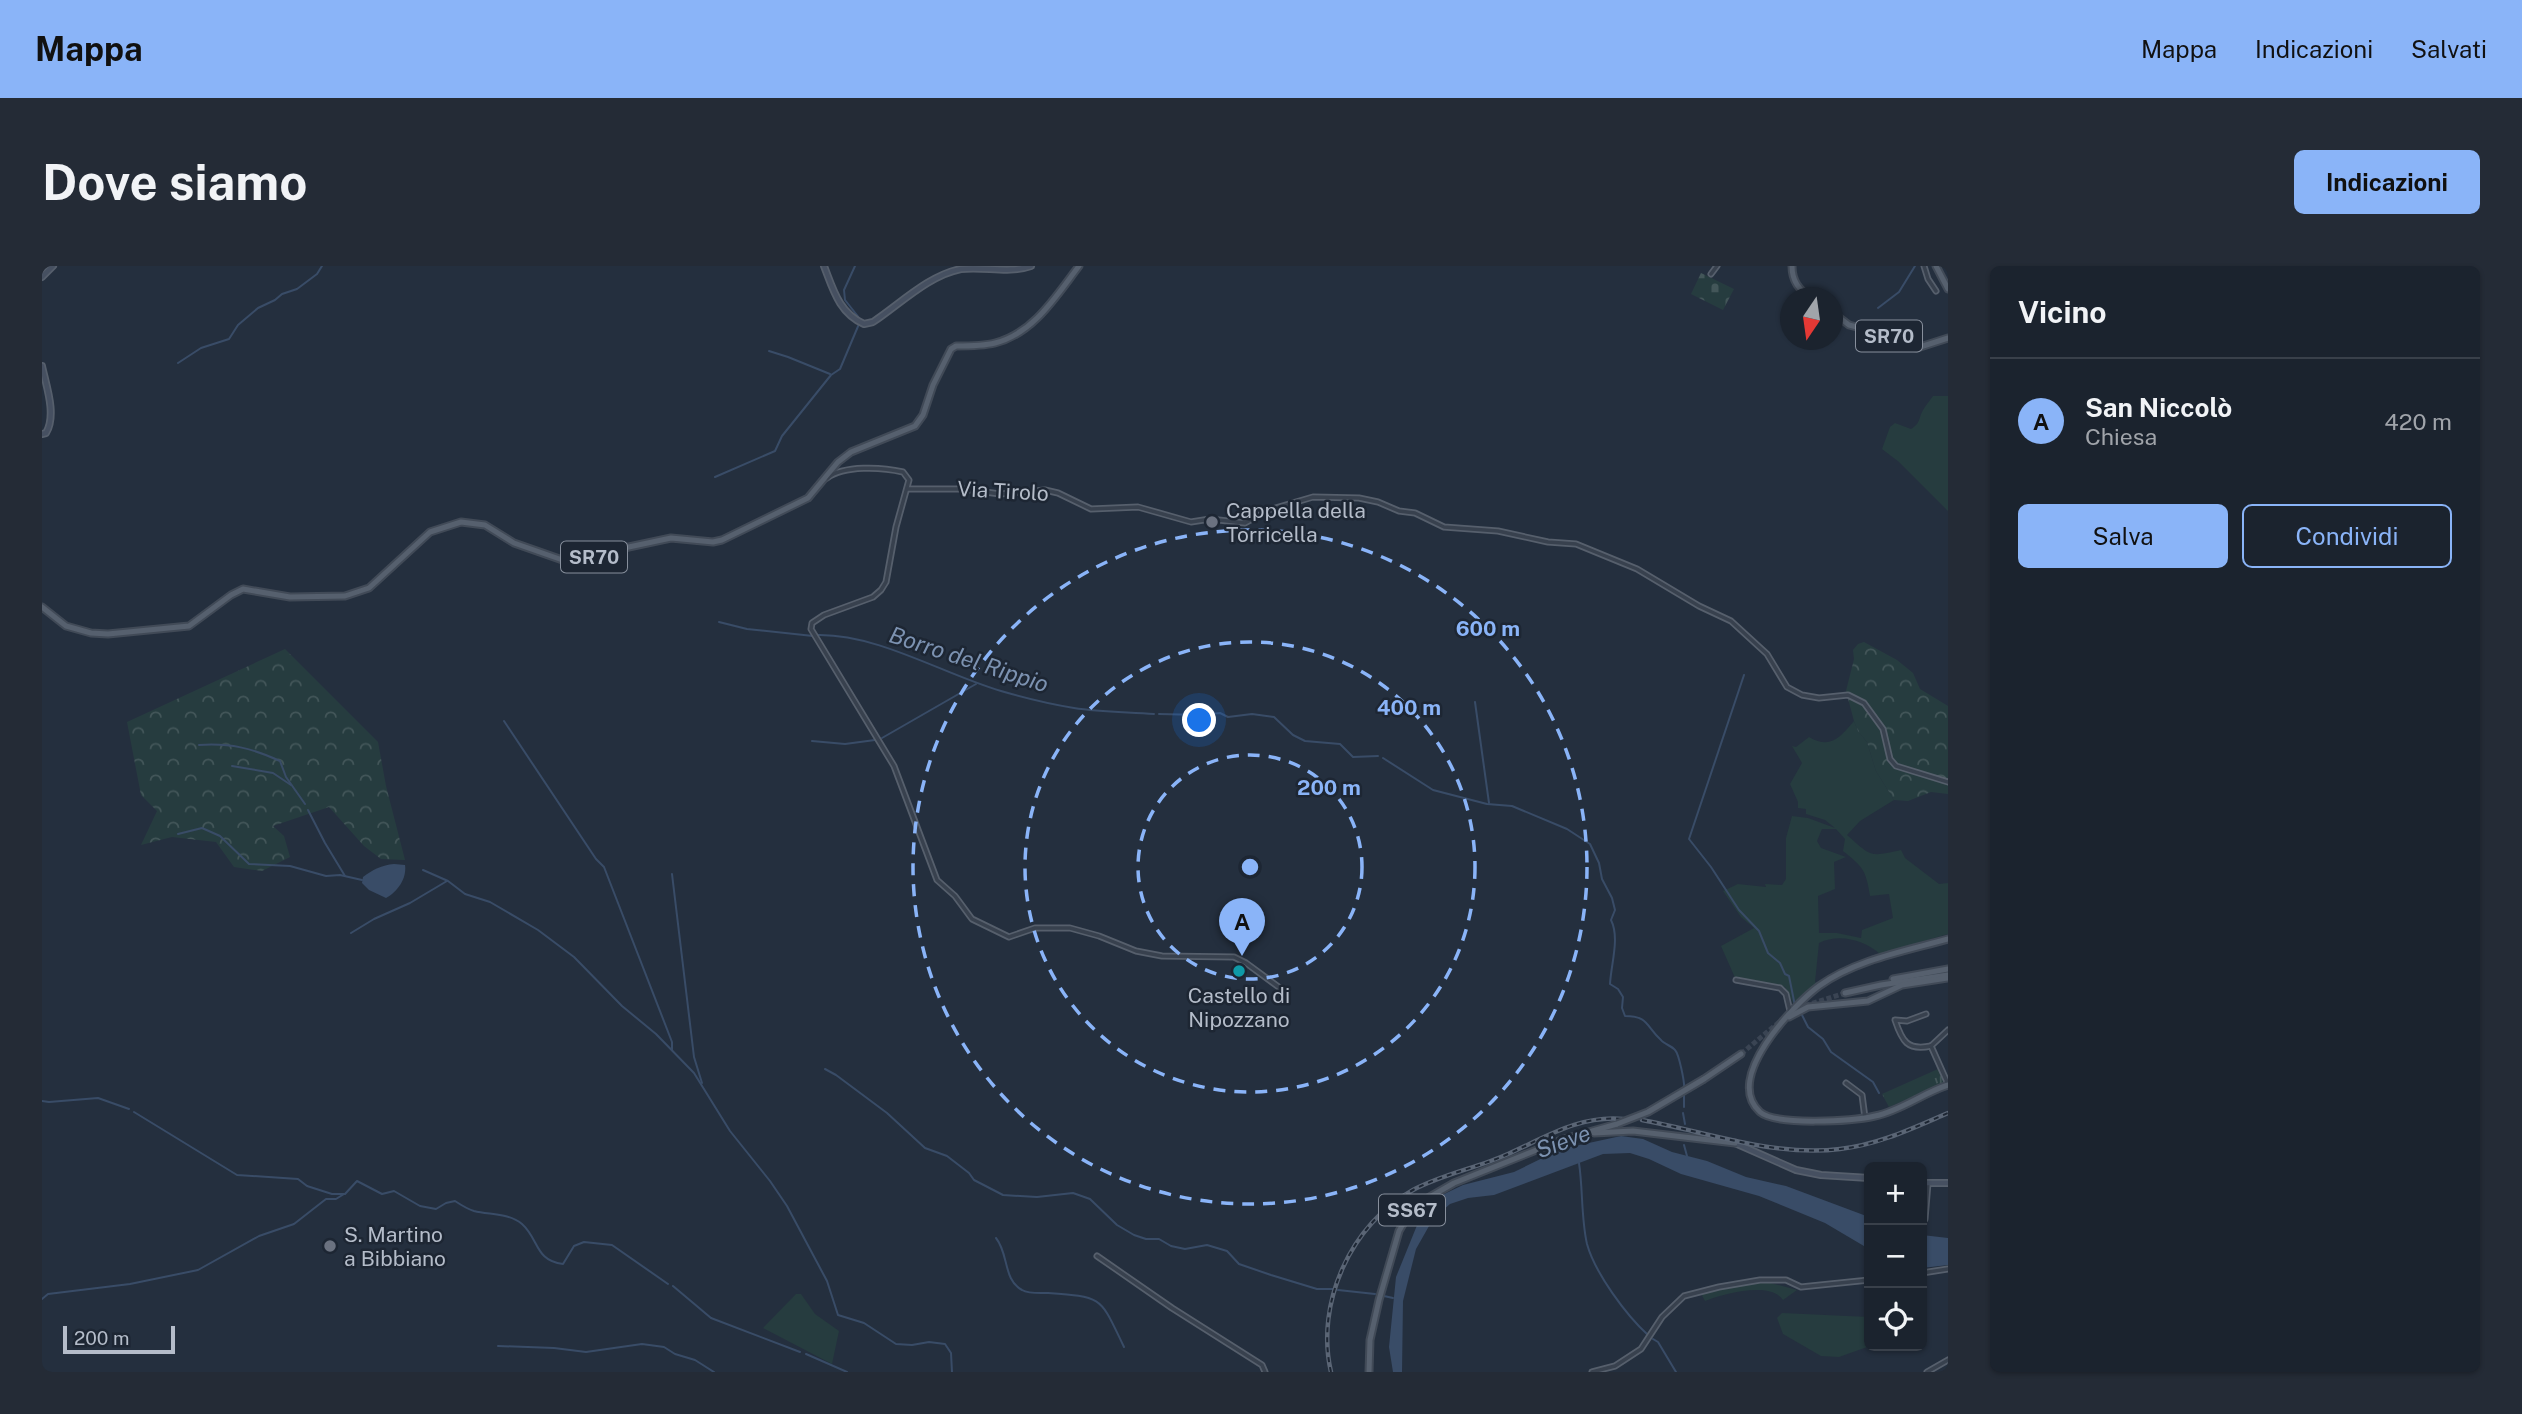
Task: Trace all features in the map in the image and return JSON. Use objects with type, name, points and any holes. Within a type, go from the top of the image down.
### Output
[{"type":"main road","points":[[42,277],[53,266]]},
{"type":"main road","points":[[824,266],[838,301],[850,316],[864,324],[873,322],[926,285],[960,270],[1009,271],[1031,266]]},
{"type":"main road","name":"SR70","points":[[42,607],[66,626],[91,633],[108,634],[185,628],[243,589],[290,597],[345,596],[369,588],[430,532],[461,522],[485,525],[514,543],[571,563],[610,551],[671,538],[713,542],[735,535],[808,498],[838,462],[850,452],[915,426],[920,421],[951,349],[956,346],[999,342],[1022,330],[1040,317],[1079,266]]},
{"type":"main road","points":[[1792,266],[1798,287]]},
{"type":"main road","points":[[1936,266],[1948,289]]},
{"type":"main road","name":"SR70","points":[[1843,320],[1849,325],[1888,335],[1910,347],[1917,348],[1948,338]]},
{"type":"main road","points":[[42,366],[49,401],[50,426],[46,433],[42,434]]},
{"type":"main road","points":[[1948,939],[1862,964],[1820,985],[1781,1023],[1751,1071],[1749,1092],[1760,1112],[1779,1120],[1865,1118],[1888,1112],[1948,1084]]},
{"type":"main road","points":[[1845,993],[1884,981],[1948,969]]},
{"type":"main road","points":[[1781,1023],[1808,1007],[1859,1003],[1902,985],[1948,976]]},
{"type":"main road","points":[[1863,988],[1948,976]]},
{"type":"main road","name":"SS67","points":[[1369,1372],[1370,1340],[1399,1231],[1410,1212],[1421,1202],[1454,1183],[1564,1139],[1648,1112],[1741,1054]]},
{"type":"main road","points":[[1564,1139],[1597,1133],[1633,1131],[1735,1143],[1796,1170],[1821,1175],[1864,1178]]},
{"type":"main road","points":[[1927,1183],[1948,1183]]},
{"type":"street","points":[[1711,274],[1717,266]]},
{"type":"street","points":[[1924,266],[1936,291]]},
{"type":"street","points":[[825,477],[853,470],[896,471],[907,475],[909,481],[896,527],[886,582],[881,590],[873,597],[824,614],[813,623],[811,629],[894,766],[937,880],[955,896],[972,919],[1009,937],[1035,928],[1070,928],[1162,956],[1234,957],[1280,988]]},
{"type":"street","name":"Via Tirolo","points":[[908,489],[963,489],[1000,494],[1045,490],[1058,493],[1091,509],[1138,507],[1191,522],[1217,520],[1245,523],[1269,510],[1313,497],[1359,498],[1399,511],[1415,513],[1444,527],[1498,531],[1548,542],[1576,544],[1637,569],[1705,610],[1731,621],[1767,654],[1787,687],[1802,695],[1819,698],[1848,695],[1856,697],[1873,713],[1883,729],[1890,759],[1896,766],[1948,782]]},
{"type":"street","points":[[1736,980],[1780,988],[1794,1008]]},
{"type":"street","points":[[1926,1014],[1907,1021],[1895,1020],[1905,1043],[1920,1048],[1931,1046],[1948,1030]]},
{"type":"street","points":[[1931,1046],[1948,1084]]},
{"type":"street","points":[[1846,1083],[1862,1095],[1865,1118]]},
{"type":"street","points":[[1097,1256],[1262,1365],[1265,1372]]},
{"type":"street","points":[[1927,1272],[1948,1269]]},
{"type":"street","points":[[1592,1372],[1615,1366],[1641,1349],[1662,1317],[1684,1296],[1760,1280],[1786,1280],[1801,1287],[1864,1281]]},
{"type":"street","points":[[1927,1372],[1948,1360]]},
{"type":"green space","points":[[1701,273],[1734,289],[1723,310],[1691,294]]},
{"type":"green space","points":[[1933,396],[1948,396],[1948,511],[1899,462],[1882,449],[1890,427],[1895,423],[1911,429],[1914,427]]},
{"type":"green space","points":[[1864,642],[1897,660],[1913,673],[1920,689],[1948,706],[1948,794],[1931,792],[1908,801],[1894,800],[1876,771],[1867,742],[1854,721],[1846,691],[1854,659],[1853,650]]},
{"type":"green space","points":[[285,649],[378,742],[405,860],[381,859],[364,846],[329,807],[273,826],[284,836],[290,857],[262,871],[234,867],[216,842],[172,837],[141,845],[157,811],[141,795],[127,722]]},
{"type":"green space","points":[[1854,721],[1867,742],[1876,771],[1894,800],[1860,821],[1847,835],[1871,853],[1883,854],[1901,850],[1905,858],[1939,884],[1948,883],[1948,934],[1880,954],[1867,945],[1843,938],[1819,943],[1815,982],[1820,985],[1800,1002],[1793,1003],[1785,987],[1736,980],[1721,946],[1754,928],[1741,917],[1723,891],[1738,884],[1766,887],[1765,884],[1782,885],[1786,879],[1786,838],[1792,816],[1808,818],[1835,828],[1825,820],[1806,814],[1806,809],[1798,808],[1790,784],[1802,763],[1792,746],[1796,747],[1809,737],[1823,742],[1834,740]],"holes":[[[1822,829],[1836,829],[1845,839],[1843,851],[1859,865],[1865,875],[1870,896],[1889,894],[1893,918],[1862,930],[1861,938],[1837,933],[1819,933],[1818,896],[1835,889],[1834,862],[1846,857],[1821,848],[1817,841]]]},
{"type":"green space","points":[[1938,1069],[1945,1083],[1889,1107],[1882,1094]]},
{"type":"green space","points":[[1760,1280],[1797,1290],[1783,1300],[1777,1294],[1758,1290],[1723,1295],[1705,1301],[1700,1292]]},
{"type":"green space","points":[[796,1294],[801,1294],[815,1314],[839,1331],[832,1364],[763,1328]]},
{"type":"green space","points":[[1782,1313],[1864,1317],[1864,1348],[1839,1357],[1821,1356],[1783,1334],[1777,1318]]},
{"type":"water","points":[[394,864],[405,865],[403,880],[386,898],[369,890],[362,883],[363,877],[370,872]]},
{"type":"water","name":"Sieve","points":[[1621,1136],[1643,1139],[1672,1152],[1707,1161],[1746,1177],[1786,1186],[1864,1215],[1864,1246],[1825,1223],[1759,1196],[1681,1174],[1630,1153],[1603,1154],[1494,1195],[1468,1198],[1450,1204],[1433,1219],[1416,1249],[1403,1301],[1402,1372],[1393,1372],[1389,1347],[1396,1277],[1422,1213],[1440,1196],[1463,1185],[1514,1172],[1561,1149]]},
{"type":"water","points":[[1927,1236],[1948,1238],[1948,1265],[1927,1267]]},
{"type":"waterway","points":[[178,363],[201,348],[229,339],[238,325],[258,308],[297,289],[317,274],[322,266]]},
{"type":"waterway","points":[[855,266],[844,290],[845,300],[860,319]]},
{"type":"waterway","points":[[1878,308],[1899,292],[1915,266]]},
{"type":"waterway","points":[[715,477],[775,451],[782,436],[831,375],[840,369],[859,324]]},
{"type":"waterway","points":[[769,351],[830,374]]},
{"type":"waterway","name":"Borro del Rippio","points":[[719,622],[747,629],[813,636]]},
{"type":"waterway","name":"Borro del Rippio","points":[[818,635],[864,641],[979,684],[1037,701],[1084,709],[1154,714]]},
{"type":"waterway","points":[[1744,675],[1689,839],[1739,910],[1759,931],[1768,953],[1780,963],[1785,974],[1789,976],[1795,1006]]},
{"type":"waterway","points":[[882,738],[976,684]]},
{"type":"waterway","points":[[1475,702],[1489,803]]},
{"type":"waterway","name":"Borro del Rippio","points":[[1159,714],[1220,713],[1228,717],[1252,714],[1274,717],[1293,735],[1305,741],[1340,744],[1353,757],[1378,756]]},
{"type":"waterway","points":[[504,721],[604,867],[672,1042],[672,1050]]},
{"type":"waterway","points":[[812,741],[845,744],[875,740]]},
{"type":"waterway","points":[[199,745],[241,747],[280,761],[286,777],[305,804]]},
{"type":"waterway","name":"Borro del Rippio","points":[[1383,758],[1433,790],[1487,804],[1512,806],[1567,829],[1590,844],[1615,910],[1611,920],[1615,943],[1610,984],[1618,989],[1623,997],[1622,1008],[1625,1016],[1643,1020],[1662,1041],[1675,1050],[1684,1089]]},
{"type":"waterway","points":[[232,766],[273,773],[291,785]]},
{"type":"waterway","points":[[308,810],[345,876]]},
{"type":"waterway","points":[[178,834],[202,828],[220,836],[249,864],[290,866],[326,876],[340,875],[362,880]]},
{"type":"waterway","points":[[423,870],[448,881],[465,894],[490,902],[538,930],[574,957],[622,1006],[656,1034],[694,1073],[730,1131],[787,1206],[827,1281],[838,1315],[864,1323],[896,1344],[945,1344],[951,1353],[952,1372]]},
{"type":"waterway","points":[[672,874],[694,1057],[702,1083]]},
{"type":"waterway","points":[[351,933],[447,881]]},
{"type":"waterway","points":[[1801,1013],[1808,1027],[1823,1039],[1831,1052],[1873,1082],[1879,1093]]},
{"type":"waterway","points":[[825,1069],[887,1113],[925,1148],[947,1156],[974,1180],[1003,1195],[1037,1197],[1073,1193],[1090,1199],[1117,1225],[1134,1235],[1159,1239],[1171,1246],[1185,1249],[1207,1245],[1227,1251],[1239,1264],[1317,1289],[1333,1289]]},
{"type":"waterway","name":"Borro del Rippio","points":[[1684,1094],[1684,1107]]},
{"type":"waterway","points":[[42,1101],[98,1098],[129,1109]]},
{"type":"waterway","points":[[134,1112],[237,1175],[298,1179],[307,1186],[332,1194],[345,1194],[357,1181],[382,1194],[394,1191],[420,1206],[436,1209],[455,1201],[474,1211],[517,1220],[527,1230],[542,1254],[554,1262],[563,1264],[574,1246],[584,1242],[612,1245],[668,1284]]},
{"type":"waterway","name":"Borro del Rippio","points":[[1683,1113],[1685,1124]]},
{"type":"waterway","name":"Borro del Rippio","points":[[1684,1145],[1687,1156]]},
{"type":"waterway","points":[[1579,1163],[1584,1224],[1591,1255],[1612,1293],[1648,1335]]},
{"type":"waterway","points":[[42,1299],[48,1294],[130,1284],[198,1270],[259,1236],[294,1224],[326,1199],[336,1199],[344,1194]]},
{"type":"waterway","points":[[996,1238],[1016,1286],[1028,1292],[1080,1296],[1098,1303],[1110,1318],[1124,1347]]},
{"type":"waterway","points":[[673,1286],[711,1318],[800,1352]]},
{"type":"waterway","points":[[1338,1290],[1375,1294]]},
{"type":"waterway","points":[[1384,1296],[1393,1298]]},
{"type":"waterway","points":[[1653,1339],[1658,1342],[1676,1372]]},
{"type":"waterway","points":[[498,1346],[586,1352],[642,1344],[664,1347],[675,1354],[695,1360],[714,1372]]},
{"type":"waterway","points":[[806,1354],[847,1372]]},
{"type":"tunnel","points":[[1792,1013],[1804,1006],[1845,993]]},
{"type":"tunnel","points":[[1741,1054],[1784,1018]]},
{"type":"railway","points":[[1642,1120],[1765,1147],[1815,1151],[1868,1144],[1948,1113]]},
{"type":"railway","points":[[1331,1372],[1327,1346],[1328,1319],[1334,1293],[1356,1244],[1372,1223],[1391,1205],[1424,1184],[1496,1159],[1564,1129],[1592,1120],[1623,1119]]},
{"type":"place","name":"Cappella della Torricella","points":[[1212,522]]},
{"type":"place","name":"San Niccolò","points":[[1242,956]]},
{"type":"place","name":"Castello di Nipozzano","points":[[1239,971]]},
{"type":"place","name":"S. Martino a Bibbiano","points":[[330,1246]]}]
